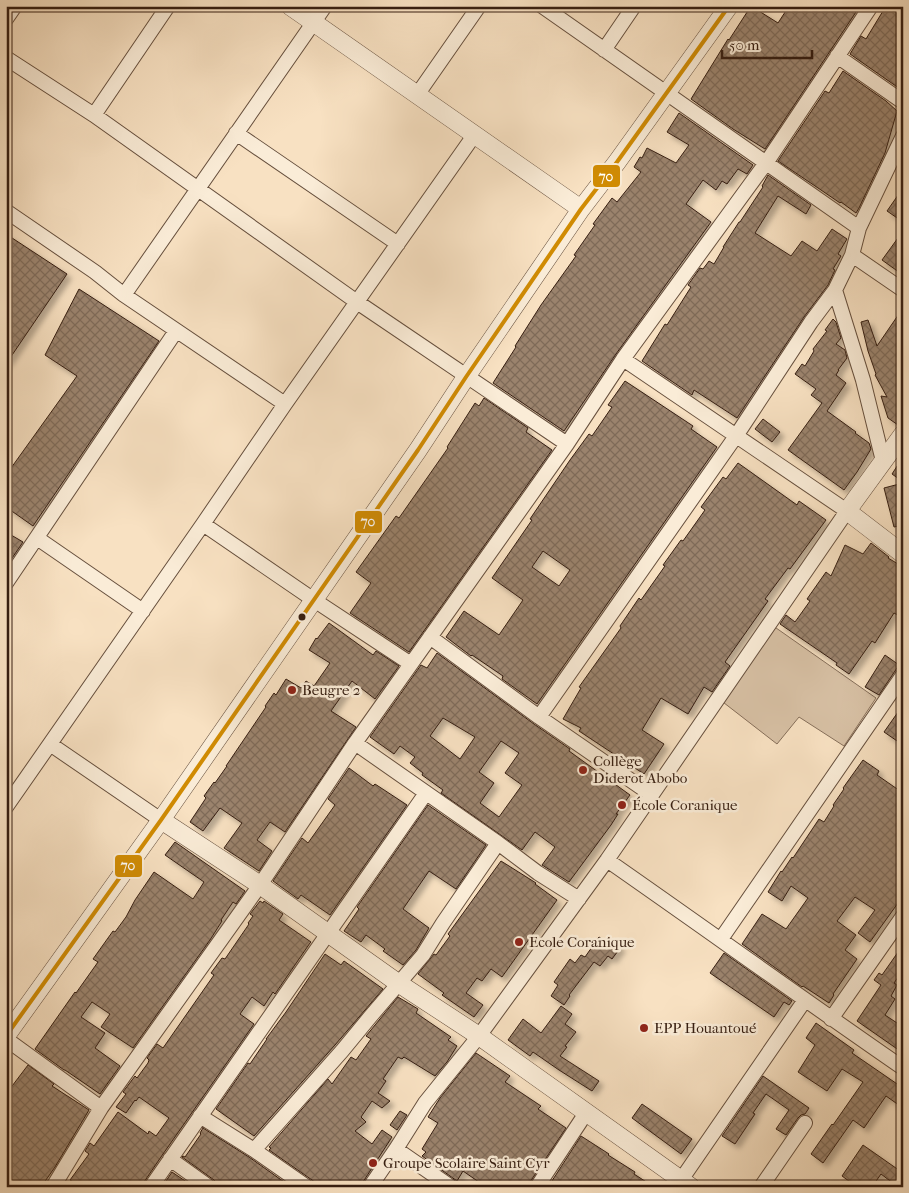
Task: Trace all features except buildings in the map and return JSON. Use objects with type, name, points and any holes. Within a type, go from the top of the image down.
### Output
[{"type":"street","points":[[6,19],[15,6]]},
{"type":"street","points":[[94,115],[168,6]]},
{"type":"street","points":[[290,6],[581,208]]},
{"type":"street","points":[[124,295],[325,6]]},
{"type":"street","points":[[417,95],[479,6]]},
{"type":"street","points":[[542,6],[859,228]]},
{"type":"street","points":[[604,50],[634,6]]},
{"type":"street","points":[[101,1108],[6,1038],[161,820],[418,450],[581,208],[617,162],[729,6]]},
{"type":"street","points":[[54,1186],[101,1108],[260,885],[355,743],[567,444],[623,359],[766,162],[871,6]]},
{"type":"street","points":[[837,56],[903,102]]},
{"type":"street","points":[[6,58],[94,115],[357,302],[567,444]]},
{"type":"street","points":[[236,133],[398,244]]},
{"type":"street","points":[[6,807],[474,134]]},
{"type":"street","points":[[539,717],[736,436],[811,322],[835,290],[852,255],[859,228],[898,160],[903,136]]},
{"type":"street","points":[[6,211],[176,331],[285,404]]},
{"type":"street","points":[[852,255],[903,290]]},
{"type":"street","points":[[835,290],[863,380],[883,461]]},
{"type":"street","points":[[6,583],[176,331]]},
{"type":"street","points":[[623,359],[847,511],[903,554]]},
{"type":"street","points":[[370,1187],[425,1103],[479,1036],[607,860],[847,511],[902,436]]},
{"type":"street","points":[[203,524],[410,664]]},
{"type":"street","points":[[37,538],[143,611]]},
{"type":"street","points":[[430,637],[539,717],[652,795]]},
{"type":"street","points":[[721,939],[903,675]]},
{"type":"street","points":[[355,743],[498,842],[538,873],[579,899]]},
{"type":"street","points":[[50,744],[260,885],[398,983],[479,1036],[686,1184],[805,1000]]},
{"type":"street","points":[[151,1187],[426,793]]},
{"type":"street","points":[[254,1150],[342,1051],[423,955],[498,842]]},
{"type":"street","points":[[607,860],[903,1068]]},
{"type":"street","points":[[831,1019],[903,916]]},
{"type":"street","points":[[536,1187],[586,1112]]},
{"type":"street","points":[[200,1116],[254,1150],[307,1187]]},
{"type":"street","points":[[761,1187],[806,1123]]},
{"type":"street","points":[[396,1149],[451,1187]]},
{"type":"street","points":[[170,1159],[208,1187]]},
{"type":"shaded area","points":[[769,623],[876,698],[844,746],[799,717],[777,744],[719,699]]},
{"type":"transit line","name":"70","points":[[6,1036],[161,820],[418,450],[581,209],[729,6]]},
{"type":"place","name":"Beugre 2","points":[[292,690]]},
{"type":"place","name":"Collège Diderot Abobo","points":[[583,770]]},
{"type":"place","name":"École Coranique","points":[[622,805]]},
{"type":"place","name":"Ecole Coranique","points":[[519,942]]},
{"type":"place","name":"EPP Houantoué","points":[[644,1028]]},
{"type":"place","name":"Groupe Scolaire Saint Cyr","points":[[373,1163]]}]
